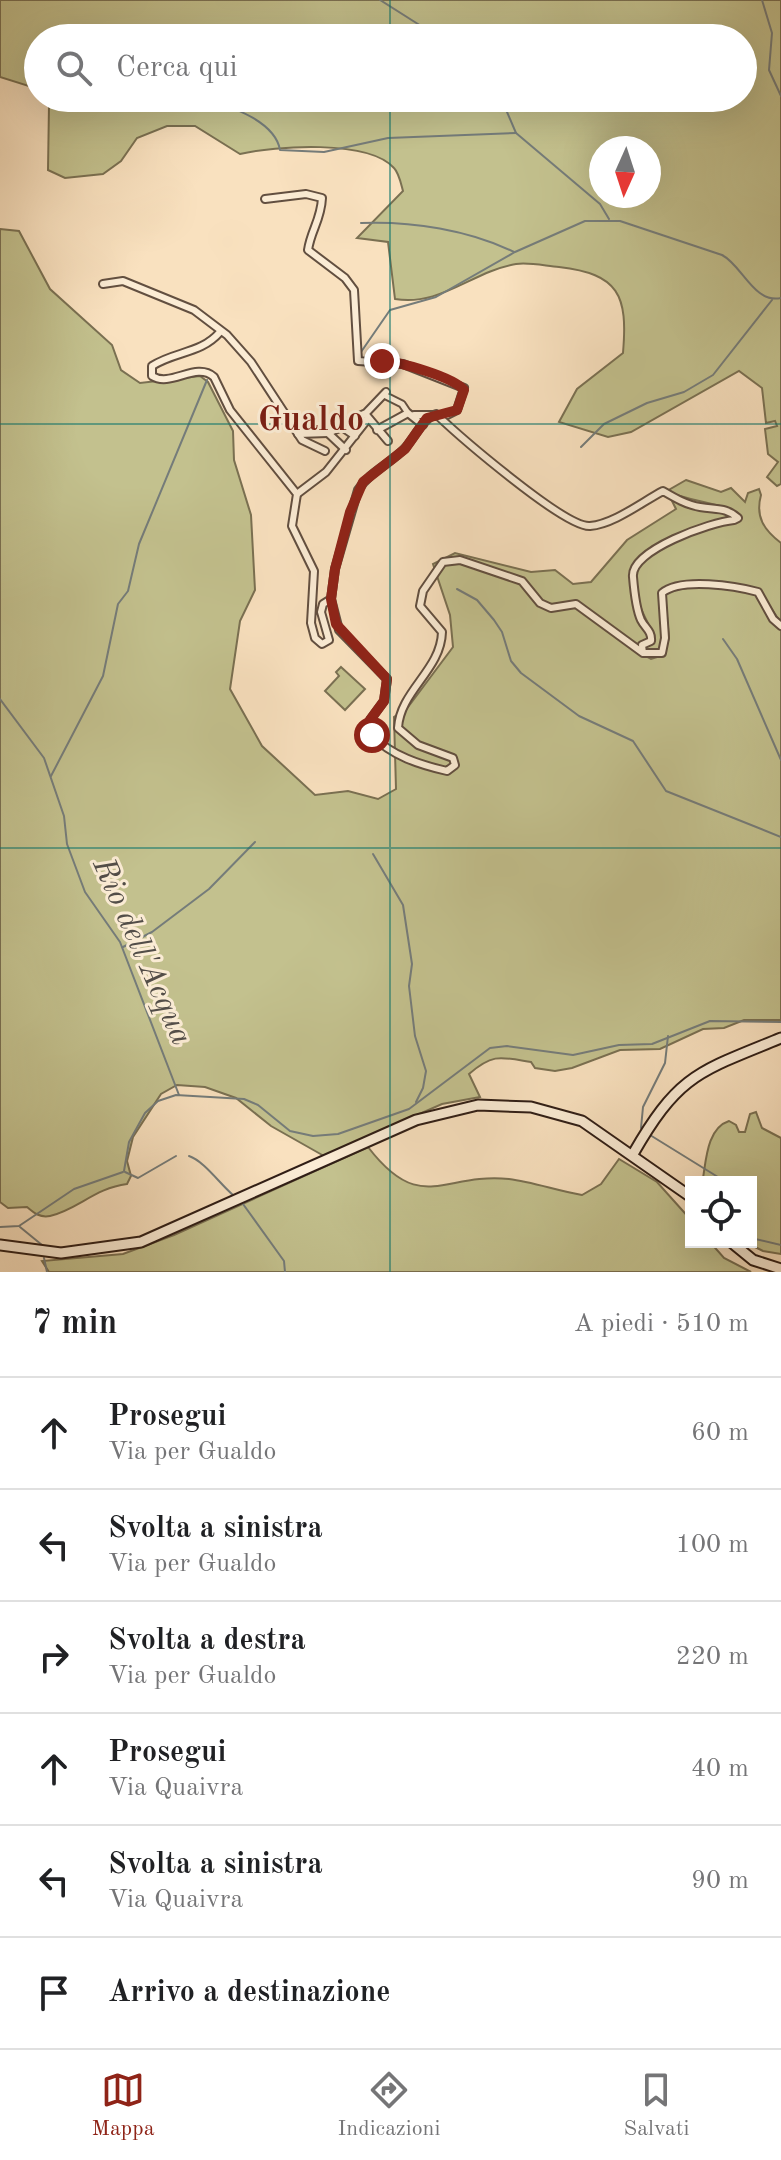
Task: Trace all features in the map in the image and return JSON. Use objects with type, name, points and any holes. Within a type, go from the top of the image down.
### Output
[{"type":"main road","points":[[633,1154],[655,1117],[685,1082],[781,1038]]},
{"type":"main road","points":[[0,1245],[61,1253],[141,1242],[416,1120],[470,1106],[516,1105],[564,1114],[590,1125],[685,1193]]},
{"type":"main road","points":[[738,1248],[753,1260],[781,1269]]},
{"type":"street","points":[[265,199],[306,194],[322,198],[321,217],[308,250],[345,278],[354,290],[356,358],[363,363],[403,364],[464,388],[457,410],[411,414],[377,430]]},
{"type":"street","points":[[103,284],[123,281],[194,310],[220,332],[267,383],[302,440],[325,451]]},
{"type":"street","points":[[220,332],[204,347],[152,366],[152,376],[164,380],[208,372],[239,423],[297,494]]},
{"type":"street","points":[[331,599],[323,604],[321,612],[329,640],[322,644],[315,638],[311,623],[314,571],[292,526],[297,494],[326,472],[346,450],[385,394],[402,404],[423,425]]},
{"type":"street","points":[[436,414],[427,418],[405,449],[366,479],[358,490],[335,569],[331,599],[339,630],[387,679],[384,701],[370,720],[372,735],[405,758],[445,771],[454,768],[453,758],[418,745],[398,728],[404,705],[441,650],[442,632],[420,606],[423,591],[443,562],[460,560],[522,581],[540,603],[551,608],[576,604],[643,653],[652,656],[662,653],[665,638],[662,593],[676,586],[734,585],[758,592],[773,619],[781,626]]},
{"type":"street","points":[[436,414],[493,464],[578,524],[598,524],[663,491],[700,507],[724,508],[738,518],[706,526],[638,559],[632,573],[640,618],[651,635],[651,641],[642,645],[643,653]]},
{"type":"street","points":[[350,420],[367,416]]},
{"type":"street","points":[[367,416],[388,441]]},
{"type":"street","points":[[298,434],[328,433],[343,427],[355,436]]},
{"type":"street","points":[[328,433],[346,450]]},
{"type":"shaded area","points":[[0,0],[781,0],[781,484],[777,486],[767,477],[778,462],[768,454],[765,429],[777,426],[775,421],[766,423],[762,388],[739,371],[631,432],[608,437],[559,422],[577,389],[623,353],[624,316],[621,302],[607,282],[595,275],[559,267],[516,264],[427,298],[395,299],[388,242],[357,238],[403,191],[396,170],[381,159],[364,152],[320,147],[240,154],[195,126],[167,126],[137,138],[121,161],[103,174],[65,178],[48,170],[49,112],[757,112],[757,24],[24,24],[24,85],[0,77]]},
{"type":"shaded area","points":[[0,229],[19,231],[50,289],[112,345],[121,370],[140,383],[200,376],[208,382],[233,431],[234,460],[251,515],[255,590],[240,621],[230,689],[262,746],[315,795],[348,791],[378,799],[396,789],[394,717],[408,707],[453,647],[450,615],[433,564],[455,553],[531,572],[555,570],[573,584],[591,582],[627,540],[676,509],[672,501],[732,515],[720,524],[653,547],[641,556],[633,570],[633,589],[638,613],[650,635],[642,654],[651,659],[664,655],[669,638],[665,594],[674,590],[710,587],[756,595],[771,621],[781,630],[781,1020],[744,1020],[724,1028],[703,1029],[660,1049],[620,1050],[555,1071],[535,1068],[531,1062],[505,1058],[491,1060],[469,1074],[480,1097],[442,1104],[324,1156],[271,1126],[236,1098],[205,1087],[177,1085],[161,1094],[133,1137],[127,1161],[131,1176],[127,1184],[105,1190],[50,1216],[40,1216],[27,1207],[8,1208],[0,1202]]},
{"type":"shaded area","points":[[686,480],[721,492],[731,488],[745,502],[748,493],[759,489],[762,522],[781,543],[781,623],[759,590],[708,582],[681,583],[660,592],[660,651],[645,651],[644,647],[653,642],[653,637],[634,578],[640,562],[681,538],[740,517],[726,508],[667,491]]},
{"type":"shaded area","points":[[341,667],[365,689],[345,710],[325,691],[339,676],[336,672]]},
{"type":"shaded area","points":[[756,1112],[762,1128],[781,1138],[781,1254],[757,1248],[757,1176],[703,1176],[709,1146],[716,1130],[729,1121],[736,1125],[739,1132],[745,1132],[750,1114]]},
{"type":"shaded area","points":[[368,1147],[387,1168],[403,1180],[419,1186],[486,1178],[509,1179],[582,1195],[601,1184],[619,1159],[657,1182],[685,1213],[685,1248],[715,1248],[724,1258],[751,1272],[49,1272],[42,1261],[123,1254],[174,1235]]},
{"type":"waterway","points":[[380,0],[418,24]]},
{"type":"waterway","points":[[762,0],[772,33],[769,70],[781,96]]},
{"type":"waterway","points":[[241,112],[270,131],[280,150],[324,152],[388,138],[516,133]]},
{"type":"waterway","points":[[507,112],[516,133],[600,204],[609,219]]},
{"type":"waterway","points":[[361,352],[390,310],[436,297],[515,252],[585,221],[620,221],[722,255],[756,290],[772,298],[781,298]]},
{"type":"waterway","points":[[361,223],[440,228],[514,252]]},
{"type":"waterway","points":[[581,447],[604,424],[647,403],[684,392],[713,375],[772,300]]},
{"type":"waterway","points":[[51,776],[103,676],[118,604],[128,591],[139,544],[207,380]]},
{"type":"waterway","points":[[457,589],[477,600],[494,620],[502,632],[511,661],[521,673],[579,716],[633,741],[666,791],[781,837]]},
{"type":"waterway","points":[[723,639],[737,659],[781,760]]},
{"type":"waterway","name":"Rio dell'Acqua","points":[[0,699],[44,758],[64,816],[67,844],[85,892],[120,942],[179,1095]]},
{"type":"waterway","points":[[123,947],[152,932],[209,889],[255,842]]},
{"type":"waterway","points":[[373,854],[403,905],[412,964],[409,986],[415,1036],[426,1071],[416,1102]]},
{"type":"waterway","points":[[124,1171],[129,1142],[145,1113],[158,1101],[176,1095],[244,1099],[258,1105],[290,1131],[313,1136],[338,1134],[409,1109],[490,1048],[507,1046],[573,1055],[619,1045],[652,1044],[710,1021],[781,1022]]},
{"type":"waterway","points":[[641,1128],[643,1107],[665,1063],[668,1036]]},
{"type":"waterway","points":[[650,1135],[716,1176]]},
{"type":"waterway","points":[[125,1172],[138,1178],[176,1156]]},
{"type":"waterway","points":[[189,1156],[233,1195]]},
{"type":"waterway","points":[[0,1227],[19,1226],[74,1189],[123,1172]]},
{"type":"waterway","points":[[243,1204],[284,1261],[285,1272]]},
{"type":"waterway","points":[[20,1227],[42,1245]]},
{"type":"waterway","points":[[757,1239],[781,1245]]},
{"type":"waterway","points":[[44,1258],[47,1272]]},
{"type":"district","name":"Gualdo","points":[[311,421]]},
{"type":"route","points":[[372,735],[370,720],[384,701],[387,679],[339,630],[331,599],[332,580],[350,512],[363,482],[405,449],[427,418],[457,410],[464,390],[445,378],[403,364],[382,361]]}]
